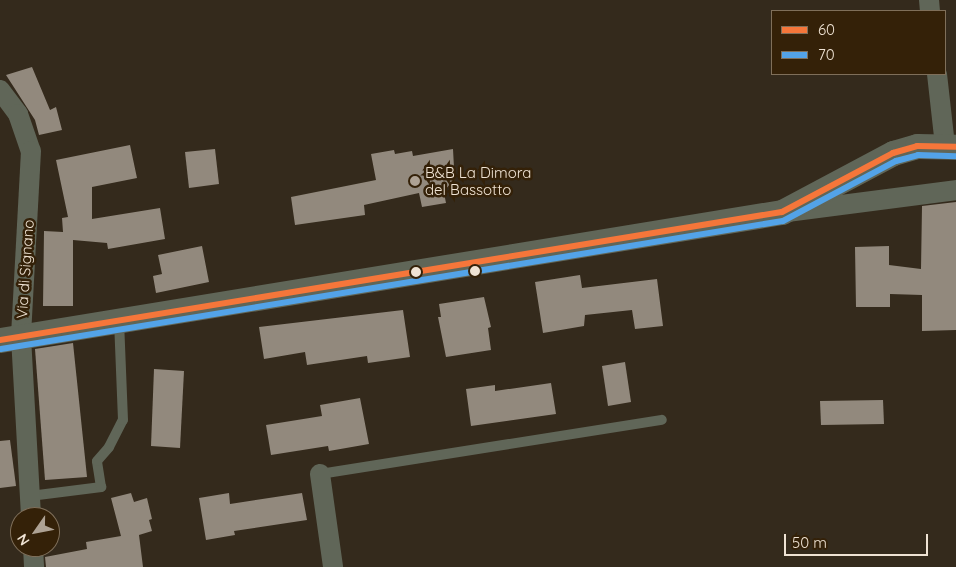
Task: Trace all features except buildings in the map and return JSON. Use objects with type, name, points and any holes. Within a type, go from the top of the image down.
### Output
[{"type":"street","points":[[782,212],[893,153],[917,146],[950,146],[937,75]]},
{"type":"street","name":"Via di Signano","points":[[0,90],[18,114],[31,151],[10,339],[31,507]]},
{"type":"street","points":[[10,339],[119,319],[782,212],[956,190]]},
{"type":"street","points":[[320,474],[333,567]]},
{"type":"lane","points":[[30,496],[101,487],[97,461],[109,447],[123,420],[119,319]]},
{"type":"lane","points":[[320,474],[662,420]]},
{"type":"transit line","name":"60","points":[[0,340],[782,212],[893,153],[917,146],[956,147]]},
{"type":"transit line","name":"70","points":[[1,349],[783,221],[896,161],[918,155],[956,156]]},
{"type":"place","name":"B&B La Dimora del Bassotto","points":[[415,181]]}]
